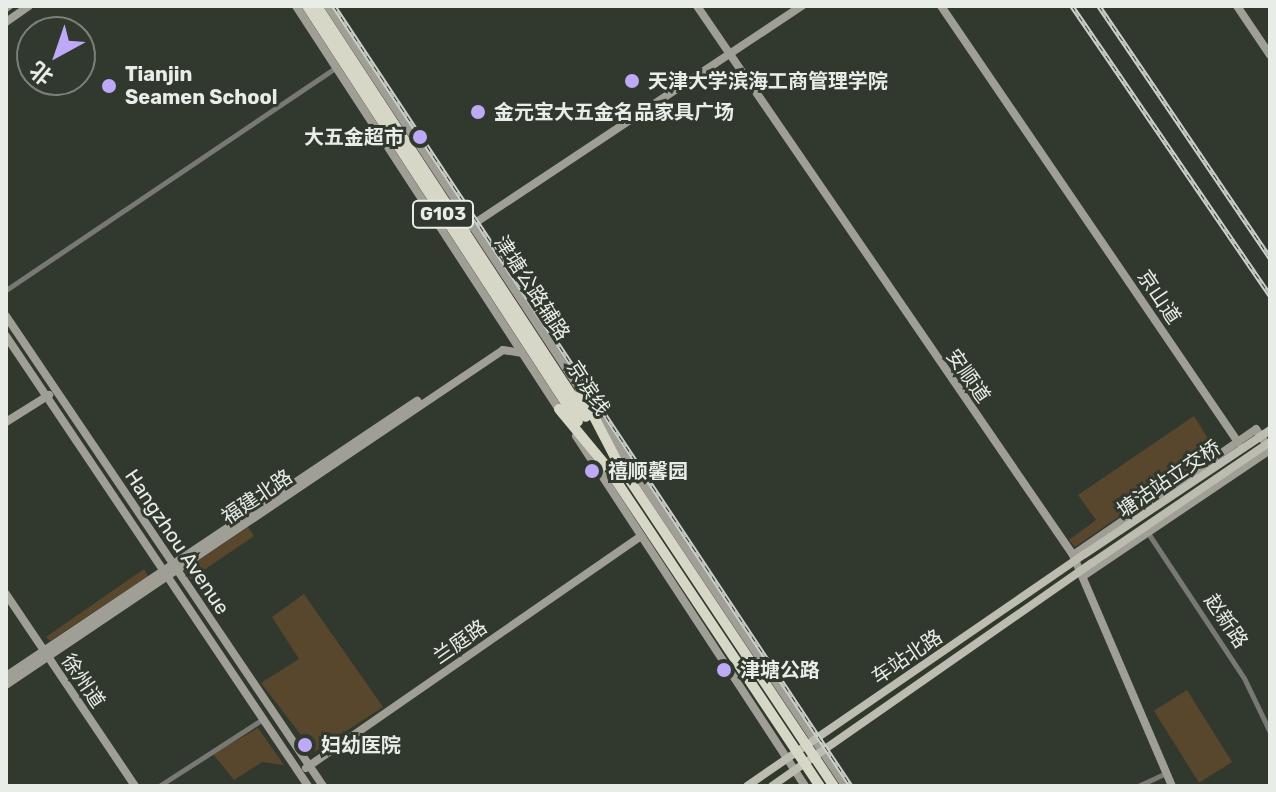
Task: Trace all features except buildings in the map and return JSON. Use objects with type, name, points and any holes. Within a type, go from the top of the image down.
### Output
[{"type":"highway","name":"京滨线","points":[[307,6],[582,420],[834,786]]},
{"type":"highway","name":"京滨线","points":[[317,6],[582,420]]},
{"type":"highway","name":"G103","points":[[580,390],[612,464]]},
{"type":"highway","points":[[559,409],[612,464]]},
{"type":"highway","name":"京滨线","points":[[612,464],[820,786]]},
{"type":"main road","name":"塘沽站立交桥","points":[[1085,554],[1270,430]]},
{"type":"main road","name":"塘沽站立交桥","points":[[1092,563],[1270,442]]},
{"type":"main road","name":"车站北路","points":[[747,786],[1075,557],[1085,554]]},
{"type":"main road","name":"车站北路","points":[[772,786],[1082,573],[1092,563]]},
{"type":"street","points":[[6,22],[29,6]]},
{"type":"street","points":[[296,6],[503,322],[639,537],[805,786]]},
{"type":"street","name":"津塘公路辅路","points":[[328,6],[845,786]]},
{"type":"street","name":"安顺道","points":[[697,6],[1075,557],[1172,786]]},
{"type":"street","points":[[450,240],[802,6]]},
{"type":"street","name":"京山道","points":[[941,6],[1238,442]]},
{"type":"street","points":[[1237,6],[1270,55]]},
{"type":"street","points":[[1243,6],[1270,45]]},
{"type":"street","points":[[6,290],[337,67]]},
{"type":"street","name":"Hangzhou Avenue","points":[[6,316],[323,786]]},
{"type":"street","name":"福建北路","points":[[6,685],[46,654],[501,345],[503,322]]},
{"type":"street","name":"Hangzhou Avenue","points":[[6,336],[308,786]]},
{"type":"street","name":"福建北路","points":[[175,568],[503,350],[526,358]]},
{"type":"street","points":[[6,422],[55,391]]},
{"type":"street","points":[[1075,557],[1256,429],[1270,450],[1082,573]]},
{"type":"street","name":"赵新路","points":[[1148,532],[1244,678],[1270,732]]},
{"type":"street","name":"兰庭路","points":[[299,773],[639,537]]},
{"type":"street","name":"徐州道","points":[[6,594],[135,786]]},
{"type":"street","name":"福建北路","points":[[6,676],[46,654]]},
{"type":"street","points":[[159,786],[263,719]]},
{"type":"street","points":[[1138,786],[1166,773]]},
{"type":"shaded area","points":[[1194,416],[1215,450],[1075,547],[1069,540],[1096,520],[1078,495]]},
{"type":"shaded area","points":[[248,527],[254,536],[190,579],[184,570]]},
{"type":"shaded area","points":[[144,569],[148,576],[50,641],[46,637]]},
{"type":"shaded area","points":[[304,594],[383,707],[314,752],[261,683],[299,659],[272,617]]},
{"type":"shaded area","points":[[1187,690],[1232,762],[1199,783],[1154,711]]},
{"type":"shaded area","points":[[258,728],[284,765],[262,762],[234,780],[213,754]]},
{"type":"railway","points":[[334,6],[851,786]]},
{"type":"railway","points":[[1072,6],[1270,295]]},
{"type":"railway","points":[[1099,6],[1270,258]]},
{"type":"place","name":"天津大学滨海工商管理学院","points":[[632,81]]},
{"type":"place","name":"Tianjin Seamen School","points":[[109,86]]},
{"type":"place","name":"金元宝大五金名品家具广场","points":[[478,112]]},
{"type":"place","name":"大五金超市","points":[[420,137]]},
{"type":"place","name":"禧顺馨园","points":[[592,471]]},
{"type":"place","name":"津塘公路","points":[[724,670]]},
{"type":"place","name":"妇幼医院","points":[[305,745]]}]
